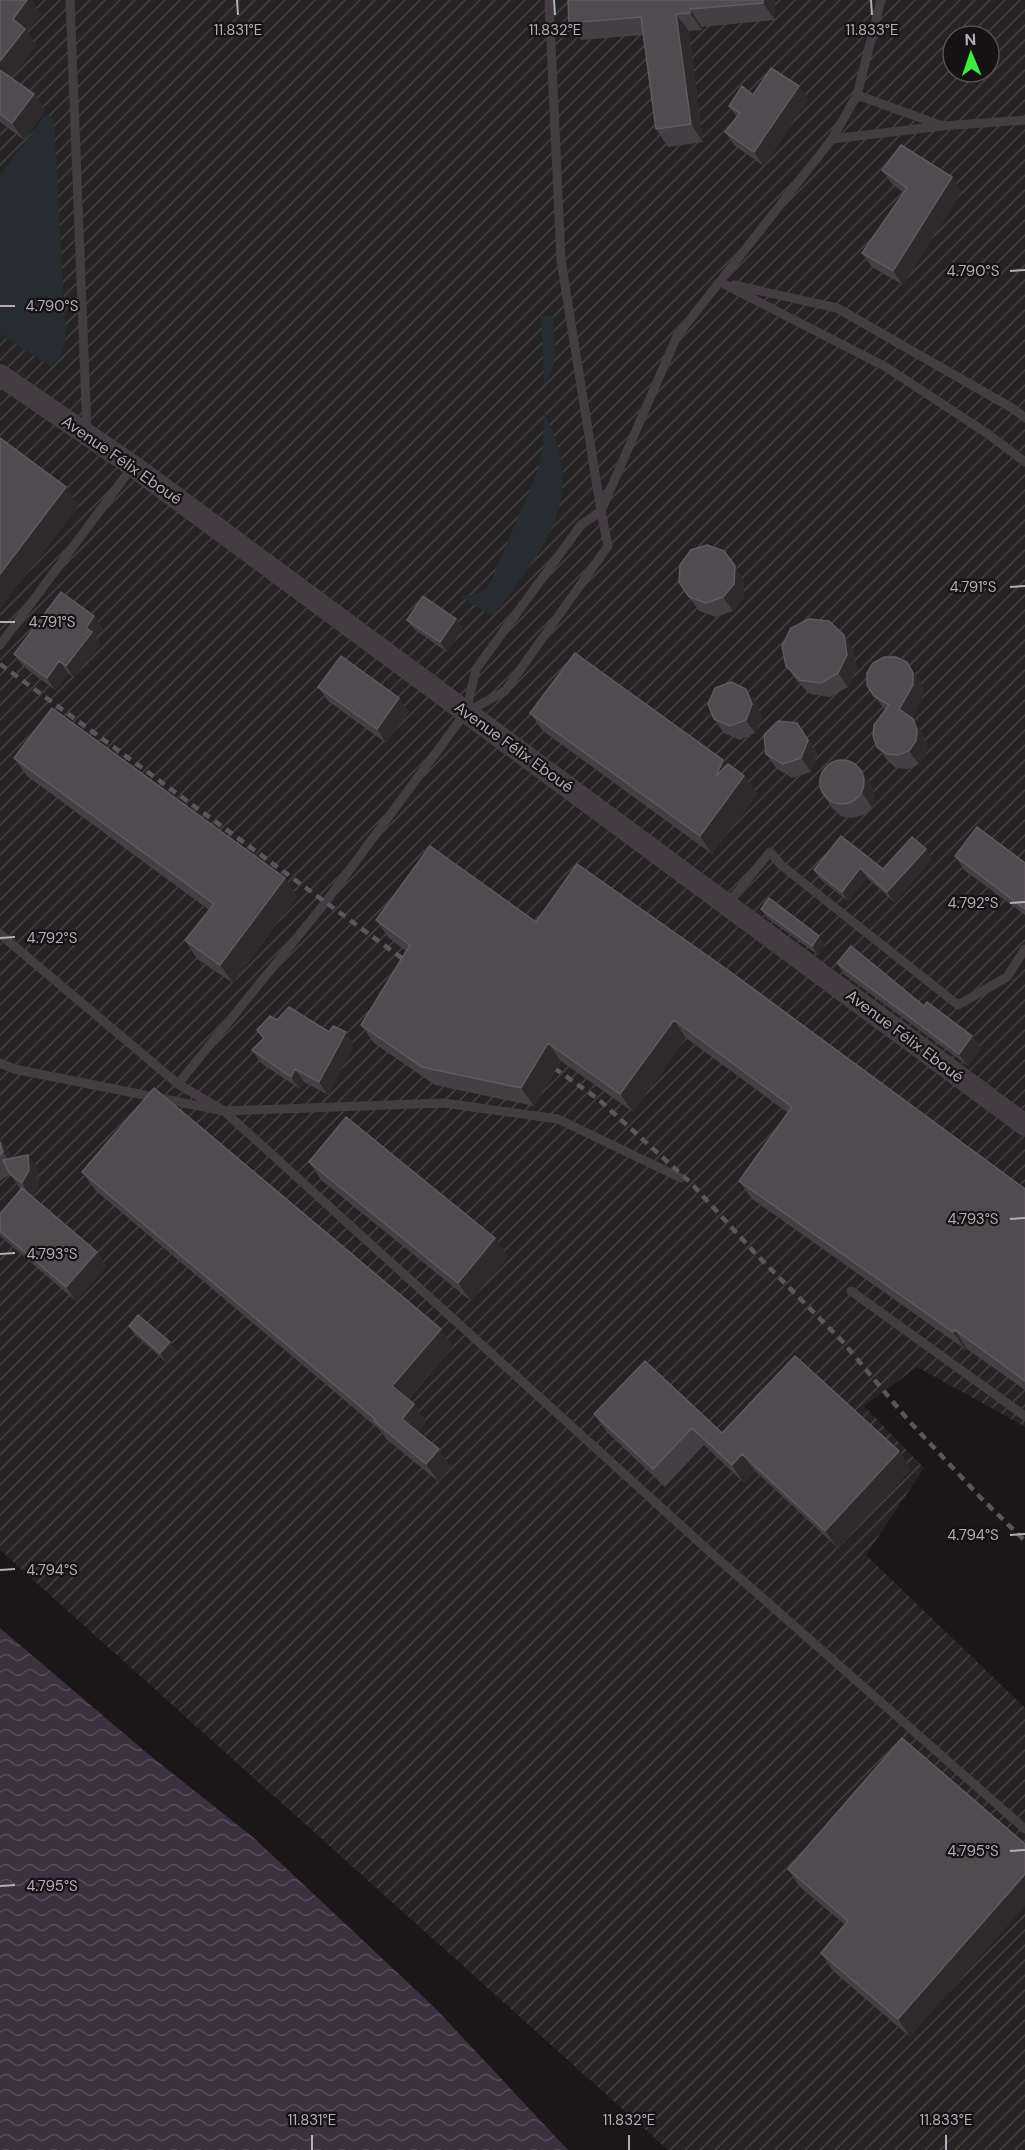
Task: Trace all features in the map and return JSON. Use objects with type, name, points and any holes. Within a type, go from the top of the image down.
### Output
[{"type":"street","name":"Avenue Félix Eboué","points":[[0,375],[133,466],[1025,1125]]},
{"type":"lane","points":[[70,0],[87,435]]},
{"type":"lane","points":[[466,712],[505,691],[608,546],[561,260],[549,0]]},
{"type":"lane","points":[[178,1084],[325,903],[466,712],[476,669],[581,525],[601,511],[677,336],[832,139],[857,95],[881,0]]},
{"type":"lane","points":[[857,95],[942,126]]},
{"type":"lane","points":[[832,139],[942,126],[1025,120]]},
{"type":"lane","points":[[720,282],[837,308],[1012,408],[1025,418]]},
{"type":"lane","points":[[720,282],[886,367],[988,434],[1025,462]]},
{"type":"lane","points":[[0,645],[133,466]]},
{"type":"lane","points":[[727,904],[770,852],[781,865],[958,1005],[1006,977],[1025,949]]},
{"type":"lane","points":[[0,934],[178,1084],[224,1111],[708,1550],[1025,1829]]},
{"type":"lane","points":[[0,1063],[14,1069],[224,1111],[443,1103],[558,1119],[681,1178]]},
{"type":"lane","points":[[850,1291],[1025,1416]]},
{"type":"shaded area","points":[[0,0],[1025,0],[1025,1427],[917,1367],[864,1406],[924,1468],[866,1555],[1025,1708],[1025,2150],[668,2150],[0,1550]]},
{"type":"shaded area","points":[[46,114],[54,119],[66,337],[60,358],[51,367],[0,334],[0,175]]},
{"type":"shaded area","points":[[541,316],[553,316],[555,343],[552,369],[544,384]]},
{"type":"shaded area","points":[[544,413],[557,443],[562,471],[561,497],[554,522],[543,545],[493,616],[459,596],[476,594],[490,584],[538,470],[543,448]]},
{"type":"water","points":[[0,1628],[147,1753],[254,1838],[435,2008],[568,2150],[0,2150]]},
{"type":"building","points":[[0,0],[27,0],[13,19],[25,29],[0,61]]},
{"type":"building","points":[[568,0],[763,0],[763,3],[690,9],[690,13],[676,14],[691,124],[656,129],[641,17],[569,23]]},
{"type":"building","points":[[771,68],[799,86],[754,152],[725,132],[740,113],[729,106],[742,86],[753,95]]},
{"type":"building","points":[[0,70],[34,94],[12,123],[0,114]]},
{"type":"building","points":[[901,145],[952,177],[893,271],[862,253],[907,188],[882,170]]},
{"type":"building","points":[[0,438],[66,487],[0,574]]},
{"type":"building","points":[[707,545],[724,551],[735,566],[734,584],[723,597],[706,603],[689,597],[679,582],[680,565],[691,550]]},
{"type":"building","points":[[61,592],[94,616],[86,628],[92,632],[66,666],[59,661],[47,678],[14,654]]},
{"type":"building","points":[[423,596],[456,619],[440,642],[407,620]]},
{"type":"building","points":[[809,619],[829,621],[844,635],[847,655],[838,673],[821,683],[800,680],[786,666],[782,646],[791,628]]},
{"type":"building","points":[[575,653],[723,760],[716,776],[728,764],[744,776],[700,836],[530,713]]},
{"type":"building","points":[[341,656],[399,698],[377,729],[318,687]]},
{"type":"building","points":[[884,657],[896,657],[907,662],[913,673],[913,685],[899,709],[913,719],[917,730],[916,741],[909,751],[898,755],[887,754],[877,747],[873,736],[874,725],[889,705],[874,696],[867,685],[867,673],[873,663]]},
{"type":"building","points":[[731,682],[746,689],[752,704],[746,720],[730,726],[714,719],[708,704],[715,688]]},
{"type":"building","points":[[52,708],[285,878],[220,965],[185,940],[214,904],[14,758]]},
{"type":"building","points":[[778,721],[797,723],[808,740],[801,758],[783,764],[766,754],[764,735]]},
{"type":"building","points":[[842,760],[851,761],[858,766],[863,773],[863,791],[858,798],[851,803],[842,804],[833,803],[826,798],[821,791],[820,782],[821,773],[826,766],[833,761]]},
{"type":"building","points":[[977,827],[1025,863],[1025,909],[955,856]]},
{"type":"building","points":[[841,836],[883,869],[912,837],[926,849],[887,892],[860,868],[842,892],[814,870]]},
{"type":"building","points":[[430,846],[536,922],[577,864],[725,968],[1025,1189],[1025,1381],[739,1181],[792,1107],[674,1020],[620,1094],[548,1043],[521,1088],[422,1067],[361,1025],[410,945],[376,920]]},
{"type":"building","points":[[769,898],[819,936],[812,946],[761,909]]},
{"type":"building","points":[[851,946],[924,1006],[927,1002],[972,1036],[959,1054],[837,963]]},
{"type":"building","points":[[289,1007],[329,1032],[333,1026],[346,1032],[319,1082],[295,1069],[291,1077],[252,1050],[264,1038],[257,1030],[270,1016],[277,1020]]},
{"type":"building","points":[[154,1088],[441,1329],[392,1386],[414,1404],[402,1419],[439,1449],[426,1464],[82,1172]]},
{"type":"building","points":[[346,1117],[495,1238],[458,1283],[309,1162]]},
{"type":"building","points":[[28,1155],[29,1170],[22,1183],[10,1174],[3,1160]]},
{"type":"building","points":[[22,1188],[97,1252],[66,1287],[0,1231],[0,1214]]},
{"type":"building","points":[[138,1315],[170,1342],[160,1353],[129,1326]]},
{"type":"building","points":[[795,1356],[899,1451],[825,1531],[742,1454],[732,1465],[692,1428],[653,1469],[594,1414],[645,1361],[722,1433]]},
{"type":"building","points":[[902,1738],[1025,1844],[1025,1874],[898,2019],[821,1953],[848,1921],[788,1869]]},
{"type":"railway","points":[[0,664],[414,967]]},
{"type":"railway","points":[[543,1060],[598,1099],[691,1183],[754,1252],[842,1341],[909,1421],[1025,1541]]}]
